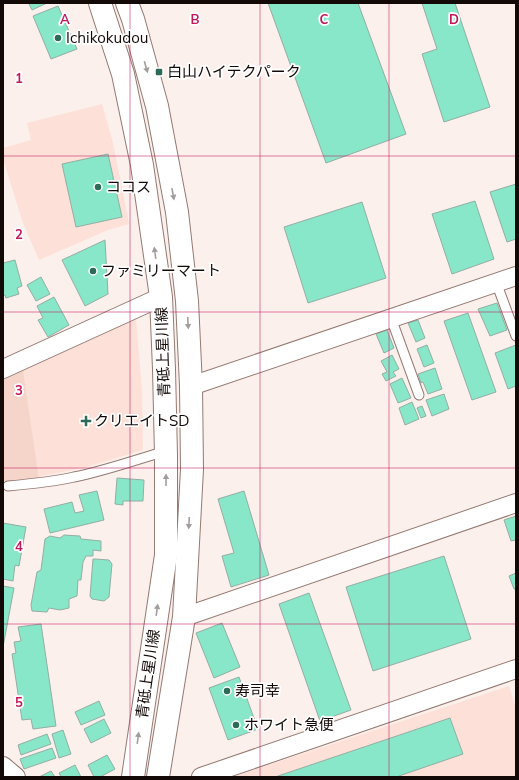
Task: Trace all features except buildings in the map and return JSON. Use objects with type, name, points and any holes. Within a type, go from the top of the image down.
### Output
[{"type":"main road","name":"青砥上星川線","points":[[100,3],[123,74],[142,165],[161,297],[166,451],[166,555],[133,777]]},
{"type":"main road","name":"青砥上星川線","points":[[127,3],[157,106],[177,212],[187,301],[191,386],[192,469],[184,617],[158,777]]},
{"type":"street","points":[[191,386],[516,276]]},
{"type":"street","points":[[3,369],[161,297]]},
{"type":"street","points":[[184,617],[516,503]]},
{"type":"street","points":[[201,777],[516,669]]},
{"type":"street","points":[[3,766],[16,777]]},
{"type":"lane","points":[[496,282],[516,336]]},
{"type":"lane","points":[[391,318],[419,395]]},
{"type":"lane","points":[[8,486],[40,484],[75,477],[115,467],[166,451]]},
{"type":"shaded area","points":[[102,104],[113,143],[129,224],[108,230],[39,260],[23,223],[3,159],[3,148],[31,140],[27,123]]},
{"type":"shaded area","name":"クリエイトSD","points":[[136,318],[142,392],[143,450],[83,468],[38,477],[23,370]]},
{"type":"shaded area","points":[[23,370],[39,480],[4,481],[6,490],[3,491],[3,380]]},
{"type":"shaded area","points":[[509,686],[516,708],[516,777],[232,777]]},
{"type":"place","name":"Ichikokudou","points":[[58,38]]},
{"type":"place","name":"白山ハイテクパーク","points":[[159,72]]},
{"type":"place","name":"ココス","points":[[98,187]]},
{"type":"place","name":"ファミリーマート","points":[[93,271]]},
{"type":"place","name":"クリエイトSD","points":[[86,421]]},
{"type":"place","name":"寿司幸","points":[[227,691]]},
{"type":"place","name":"ホワイト急便","points":[[236,725]]}]
